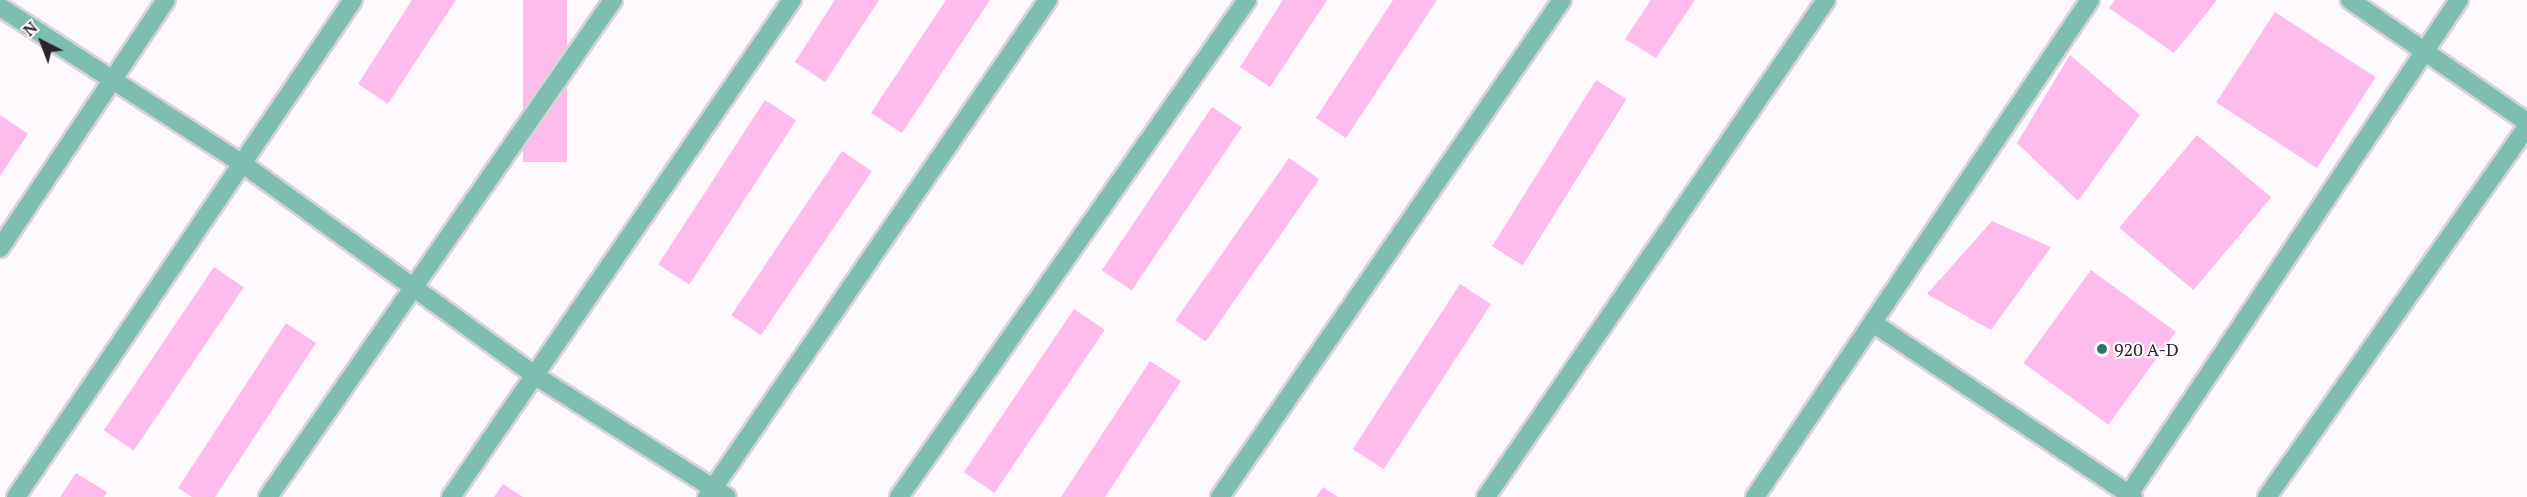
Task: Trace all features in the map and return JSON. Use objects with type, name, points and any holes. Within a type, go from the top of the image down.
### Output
[{"type":"street","points":[[0,248],[166,0]]},
{"type":"street","points":[[16,497],[352,0]]},
{"type":"street","points":[[268,497],[414,291],[613,0]]},
{"type":"street","points":[[452,497],[792,0]]},
{"type":"street","points":[[0,7],[243,164],[414,291],[534,375],[716,494],[1048,0]]},
{"type":"street","points":[[898,497],[1247,0]]},
{"type":"street","points":[[1220,497],[1562,0]]},
{"type":"street","points":[[1486,497],[1826,0]]},
{"type":"street","points":[[1755,497],[2090,0]]},
{"type":"street","points":[[2350,0],[2425,54],[2527,122]]},
{"type":"street","points":[[1874,323],[2131,495],[2459,0]]},
{"type":"street","points":[[2267,497],[2527,127]]},
{"type":"building","points":[[412,0],[456,0],[388,104],[358,84]]},
{"type":"building","points":[[523,0],[567,0],[567,162],[523,162]]},
{"type":"building","points":[[835,0],[879,0],[825,82],[795,62]]},
{"type":"building","points":[[946,0],[990,0],[902,133],[871,113]]},
{"type":"building","points":[[1283,0],[1327,0],[1270,87],[1240,67]]},
{"type":"building","points":[[1393,0],[1437,0],[1346,138],[1316,118]]},
{"type":"building","points":[[1651,0],[1695,0],[1656,58],[1625,39]]},
{"type":"building","points":[[2115,0],[2217,0],[2174,53],[2109,8]]},
{"type":"building","points":[[2275,12],[2376,77],[2317,168],[2216,103]]},
{"type":"building","points":[[2070,55],[2140,115],[2078,201],[2017,143]]},
{"type":"building","points":[[1596,80],[1627,99],[1523,265],[1492,246]]},
{"type":"building","points":[[765,100],[796,120],[689,285],[658,264]]},
{"type":"building","points":[[1212,107],[1242,127],[1132,290],[1102,270]]},
{"type":"building","points":[[0,115],[28,134],[0,176]]},
{"type":"building","points":[[2197,135],[2271,197],[2194,290],[2119,228]]},
{"type":"building","points":[[842,151],[872,171],[761,335],[731,315]]},
{"type":"building","points":[[1289,158],[1319,179],[1206,341],[1175,320]]},
{"type":"building","points":[[1992,221],[2051,247],[1991,330],[1927,294]]},
{"type":"building","points":[[214,267],[244,287],[134,450],[104,430]]},
{"type":"building","name":"920 A-D","points":[[2091,270],[2176,332],[2108,425],[2023,363]]},
{"type":"building","points":[[1460,284],[1491,304],[1384,469],[1353,449]]},
{"type":"building","points":[[1074,309],[1105,330],[995,493],[964,472]]},
{"type":"building","points":[[286,323],[316,343],[215,497],[192,497],[178,488]]},
{"type":"building","points":[[1150,361],[1181,381],[1105,497],[1061,497]]},
{"type":"building","points":[[76,473],[107,492],[104,497],[60,497]]},
{"type":"building","points":[[503,484],[523,497],[494,497]]},
{"type":"building","points":[[1323,487],[1338,497],[1316,497]]},
{"type":"place","name":"920 A-D","points":[[2102,349]]}]
